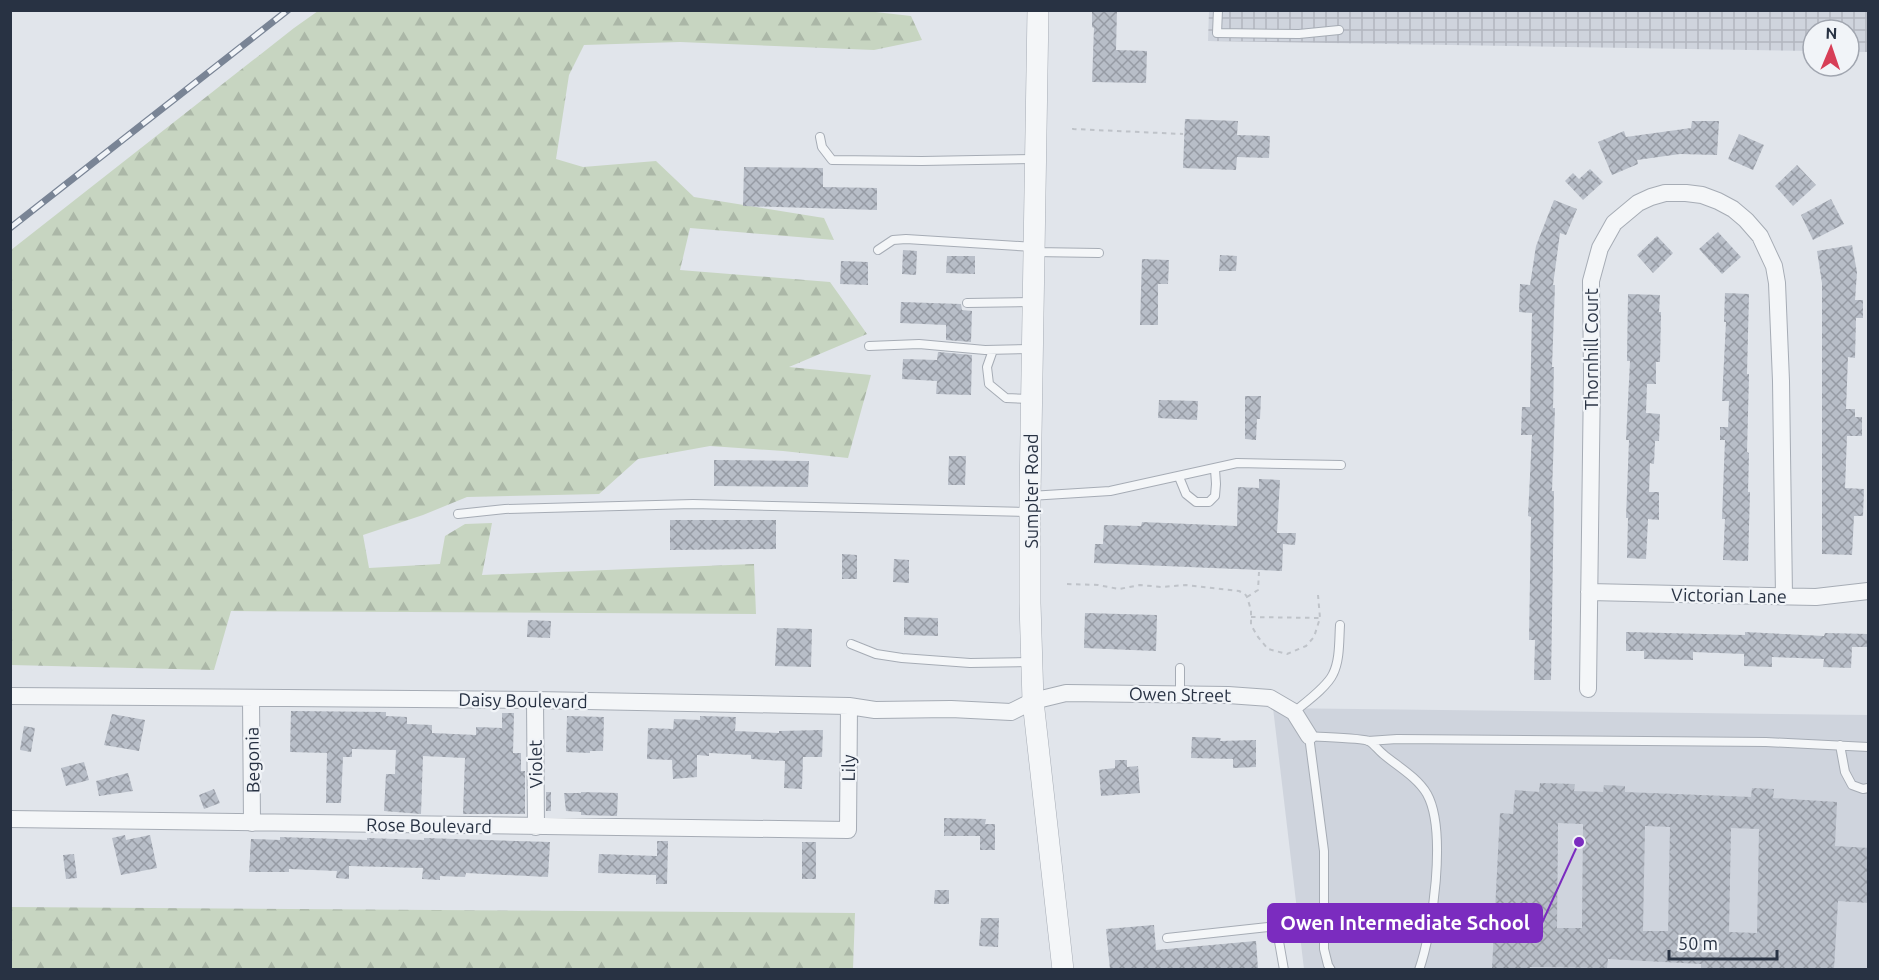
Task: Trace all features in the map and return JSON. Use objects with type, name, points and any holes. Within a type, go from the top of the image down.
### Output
[{"type":"street","name":"Sumpter Road","points":[[1038,10],[1030,504],[1033,701],[1063,969]]},
{"type":"street","name":"Thornhill Court","points":[[1588,689],[1591,281],[1600,248],[1614,223],[1638,203],[1651,197],[1665,193],[1702,195],[1733,209],[1760,236],[1774,266],[1778,283],[1781,381],[1784,596]]},
{"type":"street","name":"Victorian Lane","points":[[1589,592],[1816,597],[1869,591]]},
{"type":"street","name":"Owen Street","points":[[1033,701],[1066,693],[1270,698],[1294,712],[1310,736]]},
{"type":"street","name":"Daisy Boulevard","points":[[10,696],[535,700],[849,706],[875,710],[951,709],[1011,712],[1033,701]]},
{"type":"street","name":"Begonia","points":[[251,698],[252,823]]},
{"type":"street","name":"Violet","points":[[535,700],[536,827]]},
{"type":"street","name":"Lily","points":[[848,830],[849,706]]},
{"type":"street","name":"Rose Boulevard","points":[[10,819],[848,830]]},
{"type":"lane","points":[[1218,10],[1217,33],[1299,34],[1339,30]]},
{"type":"lane","points":[[820,137],[822,147],[832,160],[1035,159]]},
{"type":"lane","points":[[878,250],[893,240],[906,239],[1099,253]]},
{"type":"lane","points":[[967,303],[1033,302]]},
{"type":"lane","points":[[869,346],[919,344],[993,350],[1032,349]]},
{"type":"lane","points":[[993,350],[987,367],[989,384],[1006,398],[1032,399]]},
{"type":"lane","points":[[458,514],[505,509],[693,504],[1030,504],[1110,491],[1238,463],[1341,465]]},
{"type":"lane","points":[[1179,477],[1186,494],[1196,502],[1209,502],[1215,496],[1215,469]]},
{"type":"lane","points":[[1294,712],[1333,675],[1339,650],[1340,626]]},
{"type":"lane","points":[[851,644],[876,654],[902,658],[970,663],[1032,662]]},
{"type":"lane","points":[[1180,668],[1180,694]]},
{"type":"lane","points":[[1331,969],[1324,949],[1324,851],[1310,736],[1368,741],[1397,738],[1766,742],[1869,747]]},
{"type":"lane","points":[[1368,741],[1418,783],[1426,792],[1431,803],[1436,829],[1436,877],[1427,945],[1420,969]]},
{"type":"lane","points":[[1840,745],[1845,772],[1852,785],[1863,789],[1869,788]]},
{"type":"lane","points":[[1167,938],[1268,927],[1277,930],[1284,969]]},
{"type":"path","points":[[1073,128],[1183,134]]},
{"type":"path","points":[[1247,597],[1258,590],[1258,572]]},
{"type":"path","points":[[1067,584],[1098,585],[1119,589],[1140,585],[1186,585],[1239,591],[1247,597],[1251,624],[1258,637],[1268,649],[1287,654],[1306,646],[1314,637],[1320,618],[1318,595]]},
{"type":"path","points":[[1251,617],[1320,618]]},
{"type":"shaded area","points":[[1209,10],[1868,11],[1868,52],[1861,52],[1861,18],[1801,18],[1801,51],[1208,41]]},
{"type":"shaded area","points":[[1273,708],[1868,715],[1868,969],[1304,969]]},
{"type":"green space","points":[[858,10],[911,16],[922,40],[874,50],[680,42],[584,45],[569,75],[556,159],[583,167],[656,161],[694,197],[824,218],[834,240],[690,228],[680,270],[830,282],[867,334],[789,367],[871,375],[848,458],[710,446],[638,459],[599,494],[467,497],[423,515],[363,535],[369,568],[440,564],[445,536],[465,524],[492,523],[482,575],[754,564],[756,614],[231,611],[214,670],[11,665],[11,250],[294,28],[318,11]]},
{"type":"green space","points":[[11,907],[855,913],[853,969],[11,969]]},
{"type":"building","points":[[1092,10],[1117,10],[1116,50],[1147,51],[1146,83],[1092,82],[1094,28],[1092,27]]},
{"type":"building","points":[[1185,119],[1238,121],[1237,135],[1270,136],[1269,158],[1237,157],[1236,170],[1183,168]]},
{"type":"building","points":[[1692,121],[1719,121],[1717,155],[1680,154],[1637,160],[1638,164],[1612,175],[1598,142],[1624,131],[1626,137],[1691,128]]},
{"type":"building","points":[[1739,134],[1764,145],[1753,170],[1728,159]]},
{"type":"building","points":[[1797,165],[1816,185],[1793,206],[1775,186]]},
{"type":"building","points":[[744,167],[823,168],[823,187],[877,188],[877,210],[743,206]]},
{"type":"building","points":[[1590,169],[1603,182],[1583,200],[1565,181],[1573,173],[1579,179]]},
{"type":"building","points":[[1831,199],[1844,224],[1813,240],[1801,215]]},
{"type":"building","points":[[1554,200],[1577,209],[1566,235],[1560,233],[1553,285],[1555,285],[1552,367],[1554,367],[1553,408],[1555,408],[1551,680],[1534,680],[1535,640],[1529,640],[1531,517],[1528,516],[1532,435],[1521,435],[1522,407],[1530,407],[1532,313],[1519,312],[1520,284],[1530,285],[1536,246]]},
{"type":"building","points":[[1718,232],[1741,257],[1722,274],[1699,249]]},
{"type":"building","points":[[1657,236],[1673,253],[1653,273],[1637,255]]},
{"type":"building","points":[[1852,245],[1857,272],[1855,300],[1863,300],[1863,318],[1856,318],[1855,358],[1848,357],[1846,409],[1855,409],[1855,417],[1862,417],[1862,436],[1847,436],[1845,488],[1864,489],[1863,516],[1854,516],[1852,555],[1822,554],[1822,283],[1817,251]]},
{"type":"building","points":[[903,250],[917,251],[916,275],[902,274]]},
{"type":"building","points":[[1220,255],[1237,256],[1236,271],[1219,271]]},
{"type":"building","points":[[947,256],[975,256],[975,274],[946,273]]},
{"type":"building","points":[[1142,259],[1169,260],[1168,284],[1158,284],[1158,325],[1140,325]]},
{"type":"building","points":[[841,261],[868,262],[868,285],[840,284]]},
{"type":"building","points":[[1725,293],[1749,294],[1748,561],[1723,560],[1725,440],[1720,440],[1720,427],[1728,427],[1729,401],[1722,401],[1726,322],[1724,322]]},
{"type":"building","points":[[1628,294],[1660,295],[1660,362],[1656,362],[1656,384],[1647,384],[1646,413],[1660,414],[1659,441],[1655,441],[1654,464],[1650,463],[1649,492],[1659,492],[1659,520],[1648,519],[1646,559],[1627,558],[1629,440],[1626,440],[1630,361],[1627,361]]},
{"type":"building","points":[[901,302],[961,304],[962,310],[972,311],[971,342],[946,340],[946,325],[900,323]]},
{"type":"building","points":[[938,352],[972,355],[971,395],[936,394],[937,381],[902,379],[903,359],[937,360]]},
{"type":"building","points":[[1245,396],[1261,396],[1256,440],[1245,439]]},
{"type":"building","points":[[1159,400],[1198,401],[1197,420],[1158,418]]},
{"type":"building","points":[[949,456],[966,456],[965,485],[948,485]]},
{"type":"building","points":[[714,460],[809,461],[808,487],[714,486]]},
{"type":"building","points":[[1259,479],[1280,480],[1277,533],[1296,533],[1295,545],[1283,544],[1282,571],[1094,563],[1095,544],[1103,544],[1104,525],[1141,526],[1142,522],[1237,526],[1238,487],[1259,488]]},
{"type":"building","points":[[670,520],[776,520],[776,549],[670,550]]},
{"type":"building","points":[[842,554],[857,555],[857,579],[842,579]]},
{"type":"building","points":[[894,559],[909,560],[909,583],[893,582]]},
{"type":"building","points":[[1085,613],[1157,615],[1156,651],[1084,648]]},
{"type":"building","points":[[904,617],[938,618],[938,636],[904,635]]},
{"type":"building","points":[[528,620],[551,621],[550,638],[527,637]]},
{"type":"building","points":[[777,628],[812,629],[811,667],[775,666]]},
{"type":"building","points":[[1626,632],[1745,635],[1745,632],[1824,636],[1825,633],[1869,634],[1869,647],[1852,647],[1851,668],[1823,667],[1824,659],[1772,657],[1772,667],[1744,666],[1744,654],[1693,652],[1693,660],[1644,659],[1644,651],[1626,651]]},
{"type":"building","points":[[291,711],[386,712],[386,716],[407,717],[407,724],[432,725],[432,733],[476,735],[476,727],[502,728],[502,713],[514,713],[513,753],[521,753],[521,771],[525,771],[525,814],[463,814],[465,758],[423,756],[421,814],[384,811],[386,774],[395,774],[396,750],[352,749],[352,757],[343,757],[341,803],[326,803],[327,753],[290,752]]},
{"type":"building","points":[[112,714],[145,720],[139,751],[104,745]]},
{"type":"building","points":[[567,716],[604,717],[603,751],[566,752]]},
{"type":"building","points":[[700,716],[736,717],[735,731],[779,733],[779,731],[823,730],[822,757],[803,757],[802,789],[784,788],[785,761],[751,759],[751,755],[709,753],[709,756],[697,755],[697,777],[673,779],[672,760],[647,759],[648,728],[673,729],[674,719],[700,720]]},
{"type":"building","points":[[24,726],[35,728],[31,752],[20,750]]},
{"type":"building","points":[[1192,737],[1221,738],[1220,741],[1256,740],[1256,767],[1233,768],[1233,759],[1191,758]]},
{"type":"building","points":[[1115,760],[1127,760],[1127,767],[1138,766],[1140,793],[1101,796],[1099,770],[1115,768]]},
{"type":"building","points":[[84,762],[89,780],[66,786],[61,768]]},
{"type":"building","points":[[128,773],[133,791],[99,796],[96,781]]},
{"type":"building","points":[[1540,783],[1575,784],[1574,791],[1603,792],[1604,785],[1625,786],[1625,792],[1751,797],[1752,788],[1774,789],[1773,798],[1837,802],[1835,846],[1869,848],[1869,903],[1838,901],[1834,969],[1723,969],[1701,968],[1701,964],[1608,959],[1607,968],[1492,969],[1500,813],[1513,814],[1515,790],[1539,792]],"holes":[[[1558,823],[1583,824],[1582,928],[1557,928]],[[1645,826],[1670,827],[1668,931],[1643,931]],[[1731,828],[1759,829],[1757,933],[1729,932]]]},
{"type":"building","points":[[214,789],[220,803],[204,809],[199,795]]},
{"type":"building","points":[[546,792],[551,792],[551,811],[546,811]]},
{"type":"building","points":[[564,793],[618,793],[617,816],[581,815],[581,812],[566,811]]},
{"type":"building","points":[[944,818],[986,819],[985,824],[995,824],[995,850],[980,850],[980,836],[944,836]]},
{"type":"building","points":[[125,835],[126,840],[150,835],[157,868],[121,875],[112,838]]},
{"type":"building","points":[[280,837],[550,842],[548,877],[466,873],[465,877],[440,876],[440,880],[422,879],[423,868],[349,866],[349,879],[336,878],[337,871],[289,869],[289,872],[249,872],[251,839],[280,840]]},
{"type":"building","points":[[657,841],[668,841],[667,884],[656,884],[656,875],[598,873],[599,854],[657,856]]},
{"type":"building","points":[[802,842],[816,842],[816,879],[802,879]]},
{"type":"building","points":[[74,854],[77,878],[66,879],[63,855]]},
{"type":"building","points":[[935,890],[949,890],[949,904],[934,904]]},
{"type":"building","points":[[981,918],[999,918],[998,947],[979,946]]},
{"type":"building","points":[[1154,925],[1156,950],[1256,941],[1258,969],[1110,969],[1106,929]]},
{"type":"railway","points":[[10,228],[288,10]]},
{"type":"place","name":"Owen Intermediate School","points":[[1579,842]]}]
